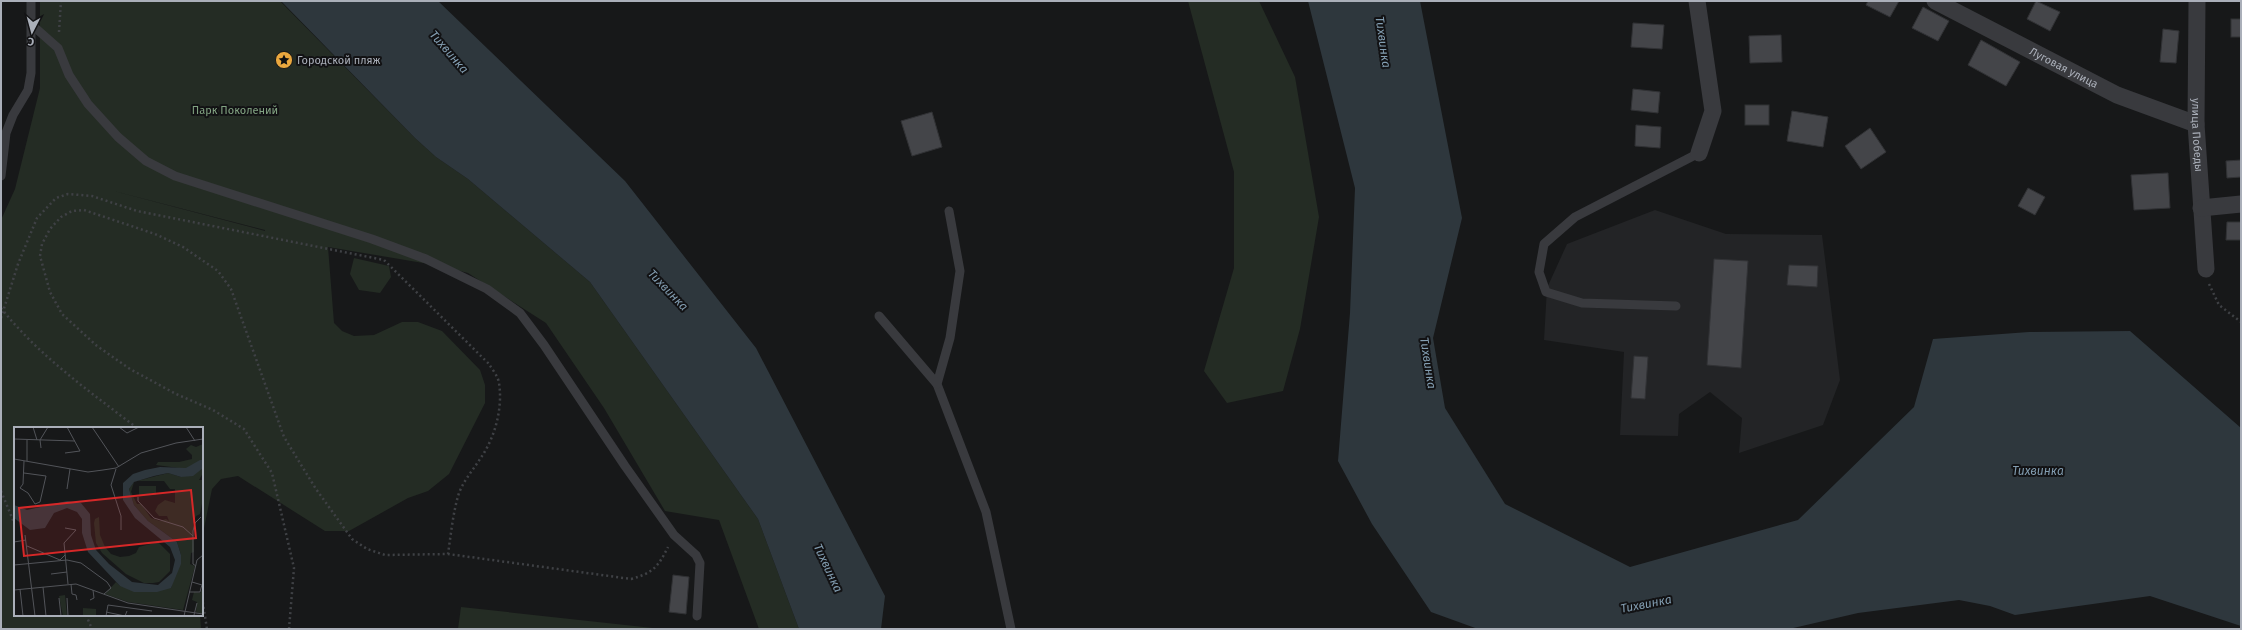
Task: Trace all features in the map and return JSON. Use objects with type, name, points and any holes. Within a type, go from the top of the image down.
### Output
[{"type":"street","points":[[1697,1],[1713,111],[1699,153]]},
{"type":"street","name":"Луговая улица","points":[[1935,1],[2118,95],[2196,124]]},
{"type":"street","name":"улица Победы","points":[[2197,1],[2196,124],[2206,269]]},
{"type":"street","points":[[2201,208],[2241,204]]},
{"type":"lane","points":[[1,176],[6,133],[13,115],[28,90],[31,72],[31,1]]},
{"type":"lane","points":[[32,25],[58,48],[69,75],[88,104],[118,137],[146,161],[175,176],[372,239],[426,259],[487,289],[520,313],[544,345],[624,466],[674,535],[696,555],[700,563],[697,616]]},
{"type":"lane","points":[[1676,306],[1582,303],[1546,292],[1539,272],[1544,244],[1575,217],[1699,153]]},
{"type":"lane","points":[[937,384],[950,338],[960,271],[949,211]]},
{"type":"lane","points":[[879,316],[937,384],[986,512],[1011,629]]},
{"type":"path","points":[[58,48],[61,1]]},
{"type":"path","points":[[1,318],[2,310],[18,264],[37,218],[56,198],[68,194],[92,196],[137,211],[384,260],[489,364],[499,381],[500,401],[497,420],[491,440],[482,458],[465,480],[459,493],[448,554]]},
{"type":"path","points":[[289,629],[294,568],[272,473],[244,429],[213,410],[176,394],[130,370],[97,346],[62,314],[50,292],[40,256],[42,244],[50,229],[61,217],[72,211],[84,210],[155,234],[176,244],[218,271],[231,289],[284,437],[316,489],[352,539],[367,549],[385,555],[448,554],[631,579],[647,575],[660,563],[674,535]]},
{"type":"path","points":[[2206,269],[2210,289],[2219,305],[2241,322]]},
{"type":"path","points":[[2,310],[17,329],[53,362],[136,427]]},
{"type":"path","points":[[1,491],[14,523]]},
{"type":"path","points":[[203,602],[208,629]]},
{"type":"path","points":[[86,616],[92,629]]},
{"type":"shaded area","points":[[1655,210],[1726,234],[1822,235],[1840,380],[1823,425],[1739,453],[1742,418],[1710,392],[1679,414],[1678,436],[1620,435],[1624,352],[1544,340],[1547,288],[1567,244]]},
{"type":"green space","name":"Парк Поколений","points":[[40,1],[280,1],[415,138],[436,157],[468,179],[590,282],[758,519],[799,629],[759,629],[719,520],[665,511],[604,408],[546,323],[468,273],[441,266],[328,247],[334,323],[342,331],[354,336],[374,335],[402,322],[418,322],[442,331],[480,370],[485,385],[485,403],[449,474],[428,491],[408,498],[349,531],[325,531],[238,476],[221,479],[212,489],[203,533],[203,427],[14,427],[14,616],[200,616],[201,629],[1,629],[1,220],[15,189],[40,88]],"holes":[[[110,190],[265,230],[265,231]]]},
{"type":"green space","points":[[1188,1],[1259,1],[1295,77],[1319,217],[1300,329],[1283,391],[1227,403],[1204,371],[1234,268],[1234,172]]},
{"type":"green space","points":[[354,258],[389,266],[391,277],[380,293],[359,290],[350,274]]},
{"type":"green space","points":[[461,607],[662,629],[458,629]]},
{"type":"water","name":"Тихвинка","points":[[281,1],[438,1],[625,181],[756,348],[885,596],[881,629],[799,629],[758,519],[590,282],[468,179],[436,157],[415,138]]},
{"type":"water","name":"Тихвинка","points":[[1308,1],[1420,1],[1462,218],[1433,338],[1445,408],[1505,504],[1630,567],[1798,520],[1914,407],[1933,339],[2029,332],[2130,331],[2241,428],[2241,626],[2150,596],[2015,615],[1990,606],[1959,600],[1858,613],[1789,629],[1478,629],[1431,612],[1372,524],[1338,461],[1350,313],[1355,188]]},
{"type":"building","points":[[1868,1],[1899,1],[1890,17],[1866,5]]},
{"type":"building","points":[[2036,1],[2060,12],[2050,31],[2027,19]]},
{"type":"building","points":[[1923,7],[1949,21],[1938,41],[1912,28]]},
{"type":"building","points":[[2231,19],[2241,19],[2241,37],[2231,37]]},
{"type":"building","points":[[1633,23],[1664,25],[1662,49],[1631,47]]},
{"type":"building","points":[[2163,29],[2179,31],[2176,63],[2160,62]]},
{"type":"building","points":[[1781,35],[1782,62],[1750,63],[1749,36]]},
{"type":"building","points":[[1981,40],[2020,62],[2006,86],[1968,65]]},
{"type":"building","points":[[1633,89],[1660,92],[1658,113],[1631,110]]},
{"type":"building","points":[[1745,105],[1769,105],[1769,125],[1745,125]]},
{"type":"building","points":[[1792,111],[1828,117],[1823,147],[1787,141]]},
{"type":"building","points":[[932,112],[942,147],[912,156],[901,121]]},
{"type":"building","points":[[1636,125],[1661,127],[1660,148],[1635,146]]},
{"type":"building","points":[[1870,128],[1886,152],[1861,169],[1845,146]]},
{"type":"building","points":[[2241,160],[2241,177],[2227,178],[2226,161]]},
{"type":"building","points":[[2168,173],[2170,208],[2134,210],[2131,175]]},
{"type":"building","points":[[2028,188],[2045,197],[2035,215],[2018,206]]},
{"type":"building","points":[[2227,222],[2241,222],[2241,240],[2226,240]]},
{"type":"building","points":[[1714,259],[1748,261],[1741,368],[1707,365]]},
{"type":"building","points":[[1789,265],[1818,266],[1817,287],[1787,285]]},
{"type":"building","points":[[1634,356],[1648,357],[1645,399],[1631,398]]},
{"type":"building","points":[[673,575],[689,577],[686,614],[669,612]]},
{"type":"place","name":"Городской пляж","points":[[284,60]]}]
